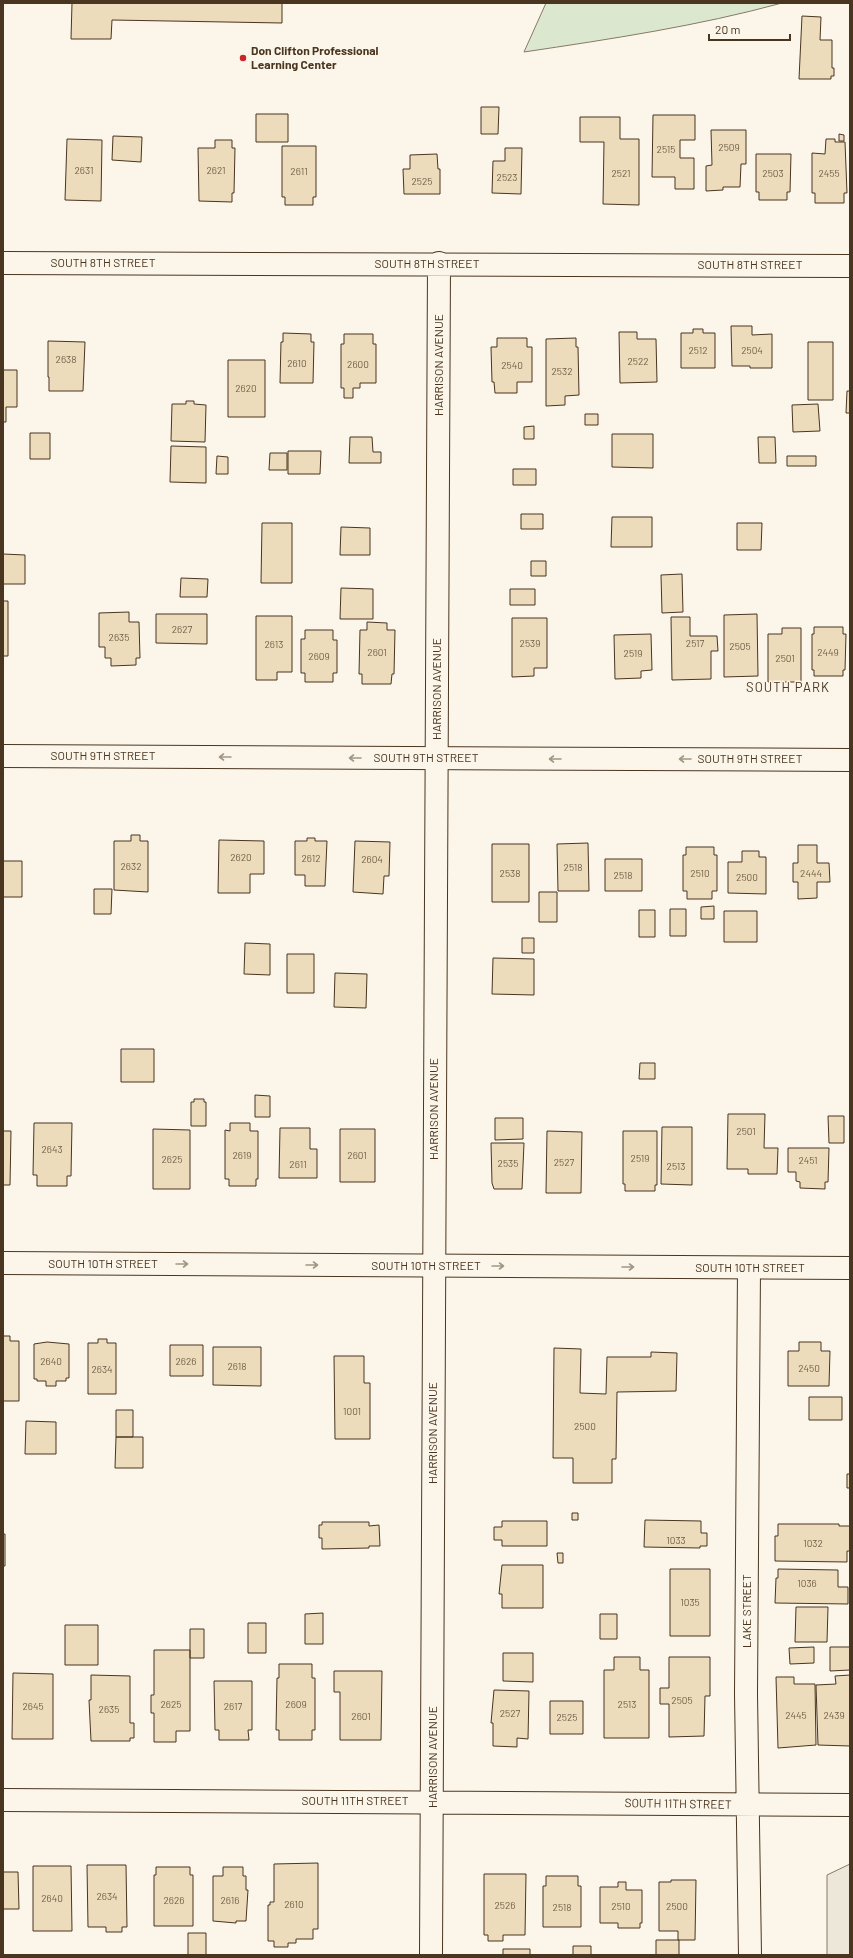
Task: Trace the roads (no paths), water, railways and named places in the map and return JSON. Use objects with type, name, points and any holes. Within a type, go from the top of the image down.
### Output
[{"type":"street","name":"SOUTH 8TH STREET","points":[[3,263],[439,263],[850,266]]},
{"type":"street","name":"HARRISON AVENUE","points":[[431,1955],[439,263]]},
{"type":"street","name":"SOUTH 9TH STREET","points":[[3,756],[850,760]]},
{"type":"street","name":"SOUTH 10TH STREET","points":[[3,1263],[850,1268]]},
{"type":"street","name":"LAKE STREET","points":[[749,1268],[746,1678],[750,1955]]},
{"type":"street","name":"SOUTH 11TH STREET","points":[[3,1800],[432,1801],[850,1805]]},
{"type":"place","name":"Don Clifton Professional Learning Center","points":[[243,58]]},
{"type":"district","name":"SOUTH PARK","points":[[788,687]]}]
